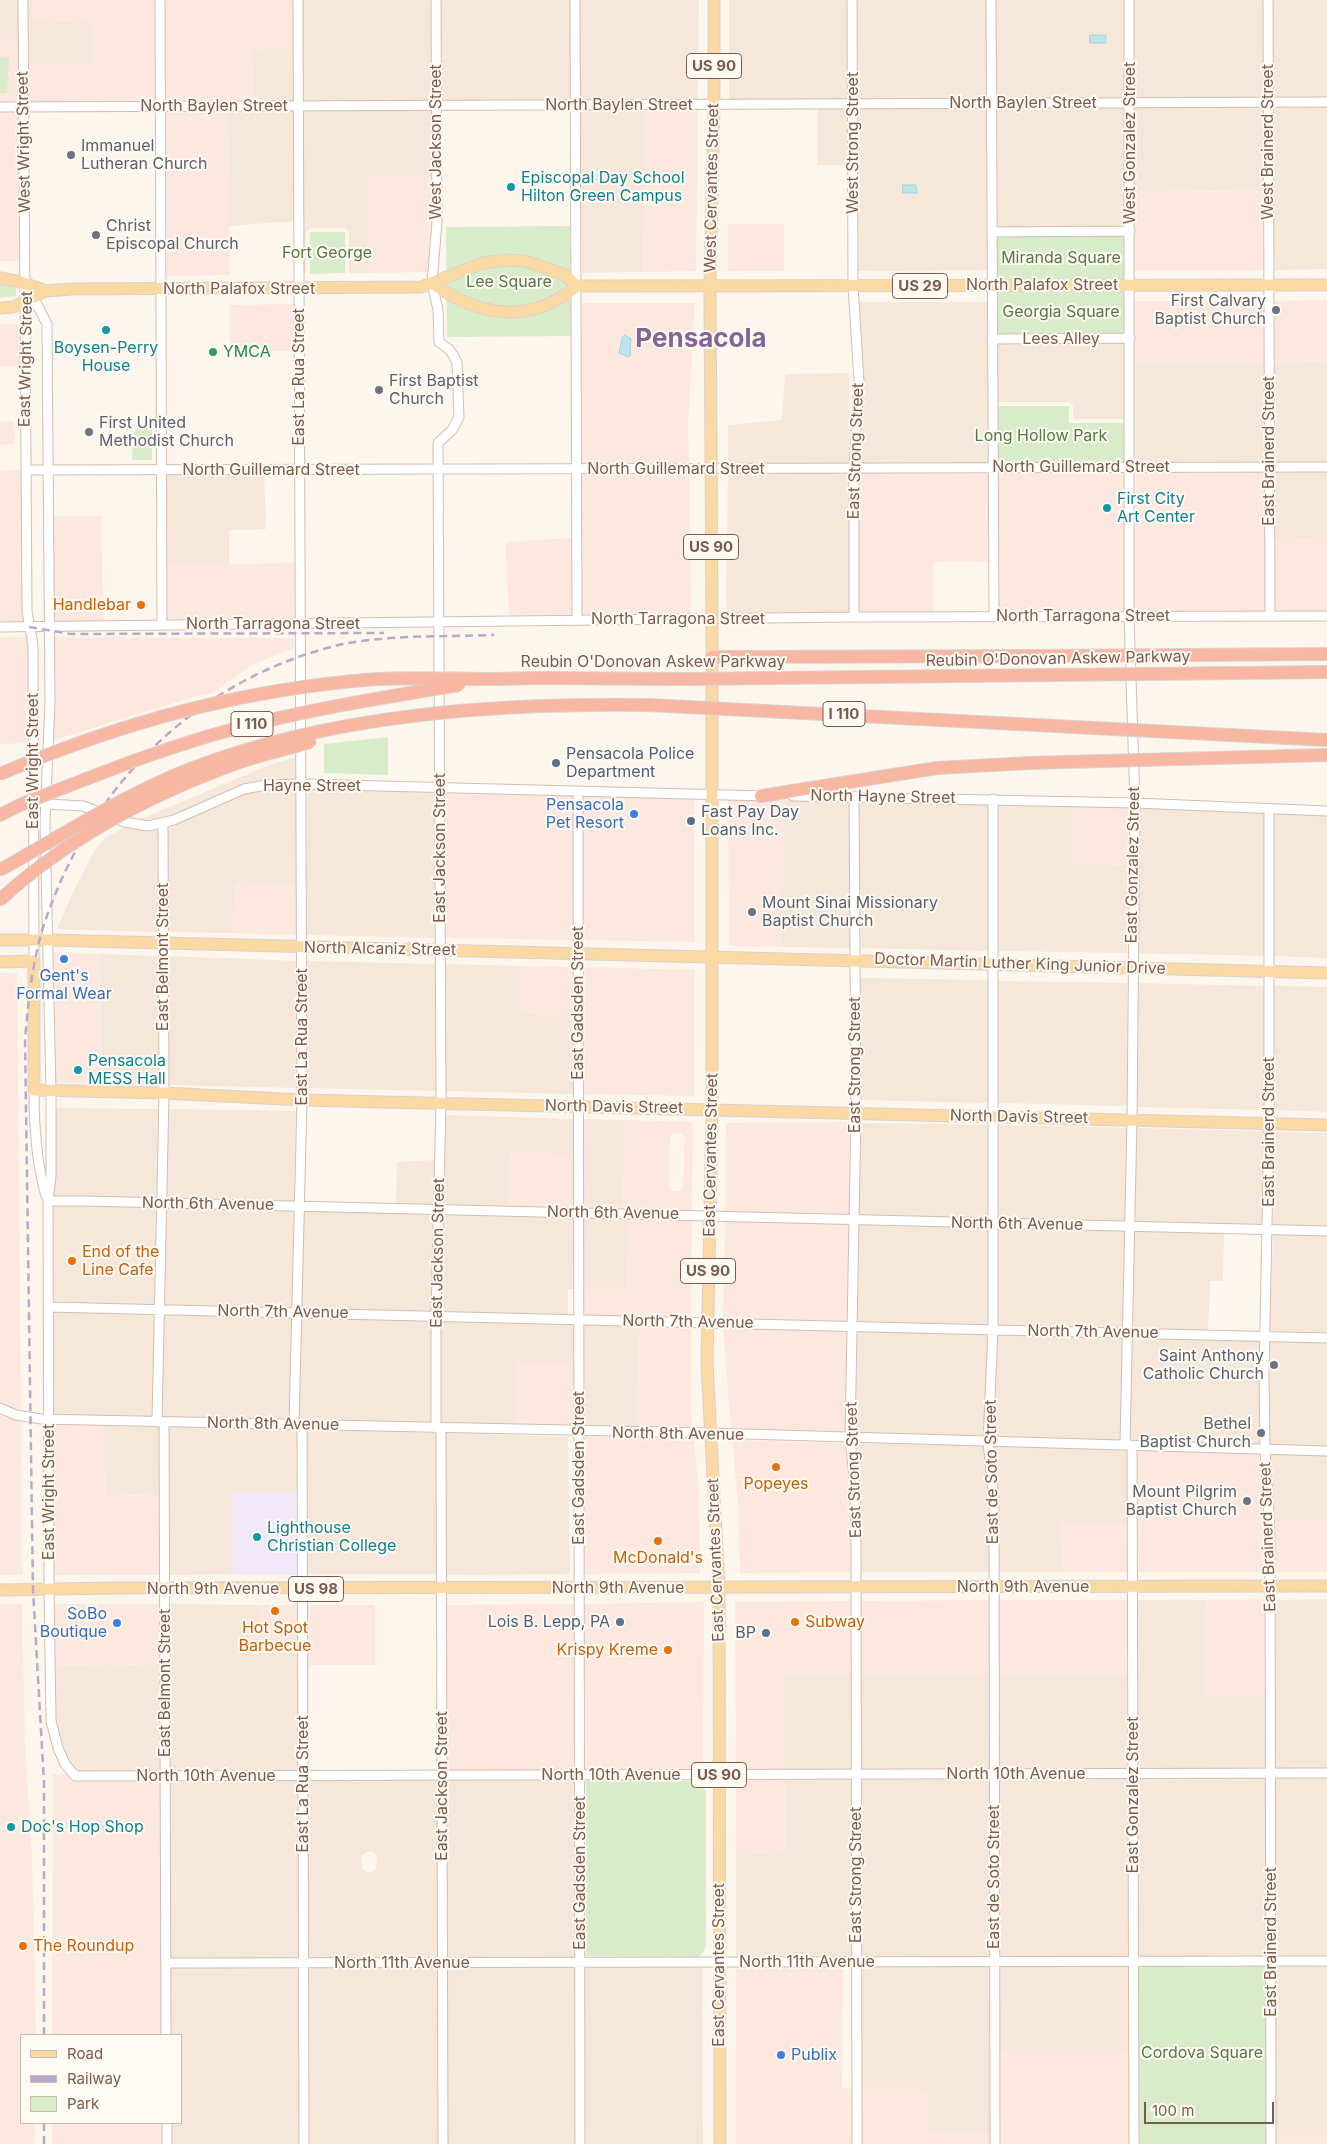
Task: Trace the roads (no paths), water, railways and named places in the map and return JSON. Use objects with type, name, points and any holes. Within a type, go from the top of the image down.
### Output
[{"type":"highway","points":[[712,657],[1327,654]]},
{"type":"highway","name":"Reubin O'Donovan Askew Parkway","points":[[0,815],[67,786],[136,761],[249,725],[384,696],[494,679],[1327,672]]},
{"type":"highway","points":[[0,774],[60,748],[106,732],[170,713],[229,699],[377,679],[494,679]]},
{"type":"highway","name":"I 110","points":[[362,724],[456,712],[515,707],[580,704],[648,705],[1327,740]]},
{"type":"highway","points":[[0,870],[118,802],[189,770],[267,744],[362,724]]},
{"type":"highway","points":[[0,900],[27,876],[61,852],[143,803],[203,776],[362,724]]},
{"type":"highway","points":[[761,796],[937,768],[1029,763],[1327,755]]},
{"type":"main road","name":"West Cervantes Street","points":[[710,286],[714,0]]},
{"type":"main road","name":"North Palafox Street","points":[[0,278],[26,283],[46,291],[421,287],[484,263],[505,260],[537,264],[565,275],[577,286],[1327,285]]},
{"type":"main road","points":[[432,283],[453,298],[492,311],[510,313],[529,311],[562,298],[577,286]]},
{"type":"main road","name":"East Cervantes Street","points":[[710,286],[712,1109],[707,1364],[719,1588],[720,2144]]},
{"type":"main road","name":"North Palafox Street","points":[[0,308],[13,307],[46,291]]},
{"type":"main road","name":"North Alcaniz Street","points":[[0,940],[712,957]]},
{"type":"main road","name":"Doctor Martin Luther King Junior Drive","points":[[712,957],[1327,972]]},
{"type":"main road","points":[[0,962],[34,962]]},
{"type":"main road","name":"East Wright Street","points":[[34,962],[34,1090]]},
{"type":"main road","name":"North Davis Street","points":[[34,1090],[164,1093],[302,1100],[1327,1125]]},
{"type":"main road","name":"North 9th Avenue","points":[[0,1590],[114,1588],[1327,1586]]},
{"type":"street","name":"West Wright Street","points":[[23,0],[26,283]]},
{"type":"street","points":[[160,0],[162,625]]},
{"type":"street","name":"East La Rua Street","points":[[298,0],[302,1100],[296,1312],[302,1589],[304,2144]]},
{"type":"street","name":"West Jackson Street","points":[[432,283],[437,222],[436,0]]},
{"type":"street","points":[[575,0],[577,620]]},
{"type":"street","name":"West Strong Street","points":[[852,0],[853,286]]},
{"type":"street","points":[[991,0],[994,616]]},
{"type":"street","name":"West Gonzalez Street","points":[[1129,0],[1130,285]]},
{"type":"street","name":"West Brainerd Street","points":[[1268,0],[1269,285]]},
{"type":"street","name":"North Baylen Street","points":[[0,107],[1327,102]]},
{"type":"street","points":[[992,232],[1130,231]]},
{"type":"street","name":"East Wright Street","points":[[26,283],[29,299],[26,470],[27,611],[32,645],[34,962]]},
{"type":"street","name":"East Jackson Street","points":[[432,283],[438,310],[439,342],[450,350],[458,362],[459,417],[452,430],[438,443],[441,1103],[436,1316],[442,1588],[443,2144]]},
{"type":"street","name":"East Gonzalez Street","points":[[1130,285],[1129,616],[1135,803],[1128,1446],[1132,1586],[1134,2144]]},
{"type":"street","name":"East Brainerd Street","points":[[1269,285],[1270,616]]},
{"type":"street","name":"East Strong Street","points":[[853,286],[858,381],[854,468],[854,616]]},
{"type":"street","name":"East Wright Street","points":[[29,299],[47,324],[50,702],[45,823],[51,1091],[51,1176],[48,1201],[49,1590],[52,1721],[58,1748],[75,1776]]},
{"type":"street","name":"Lees Alley","points":[[992,339],[1130,338]]},
{"type":"street","name":"North Guillemard Street","points":[[26,470],[1327,467]]},
{"type":"street","name":"North Tarragona Street","points":[[0,627],[300,625],[854,616],[1327,616]]},
{"type":"street","name":"Hayne Street","points":[[163,823],[244,789],[266,785],[302,784],[439,788]]},
{"type":"street","name":"North Hayne Street","points":[[439,788],[761,796],[993,799],[1327,811]]},
{"type":"street","name":"East Gadsden Street","points":[[578,792],[580,2144]]},
{"type":"street","name":"East Strong Street","points":[[854,796],[856,1114],[850,1438],[855,1487],[857,2144]]},
{"type":"street","points":[[32,798],[47,804],[83,806],[134,825],[148,826],[163,823]]},
{"type":"street","name":"East de Soto Street","points":[[993,799],[993,1330],[988,1442],[994,1500],[995,2144]]},
{"type":"street","name":"East Brainerd Street","points":[[1269,810],[1269,1124],[1265,1449],[1270,1535],[1272,2144]]},
{"type":"street","name":"East Belmont Street","points":[[163,823],[164,1093],[159,1309],[165,1589],[166,2034]]},
{"type":"street","points":[[34,962],[48,940]]},
{"type":"street","name":"East Wright Street","points":[[34,1090],[35,1127],[40,1176],[48,1201]]},
{"type":"street","name":"North 6th Avenue","points":[[48,1201],[161,1202],[1327,1231]]},
{"type":"street","name":"North 7th Avenue","points":[[49,1307],[1327,1338]]},
{"type":"street","name":"North 8th Avenue","points":[[0,1408],[16,1415],[49,1420],[711,1434],[1327,1450]]},
{"type":"street","name":"North 10th Avenue","points":[[75,1776],[1327,1774]]},
{"type":"street","name":"North 11th Avenue","points":[[166,1963],[1327,1961]]},
{"type":"street","points":[[167,2124],[167,2144]]},
{"type":"water","points":[[1090,35],[1106,35],[1106,43],[1090,43]]},
{"type":"water","points":[[903,185],[916,185],[917,193],[903,193]]},
{"type":"water","points":[[625,335],[631,339],[631,354],[629,357],[619,353],[622,338]]},
{"type":"railway","points":[[29,627],[71,634],[384,633]]},
{"type":"railway","points":[[44,2034],[44,1783],[33,1590],[25,1039],[32,975],[43,928],[68,865],[93,821],[123,780],[157,744],[195,712],[237,685],[282,663],[331,647],[390,638],[494,635]]},
{"type":"railway","points":[[44,2124],[44,2144]]},
{"type":"place","name":"Immanuel Lutheran Church","points":[[71,155]]},
{"type":"place","name":"Episcopal Day School Hilton Green Campus","points":[[511,187]]},
{"type":"place","name":"Christ Episcopal Church","points":[[96,235]]},
{"type":"place","name":"First Calvary Baptist Church","points":[[1276,310]]},
{"type":"place","name":"Boysen-Perry House","points":[[106,330]]},
{"type":"place","name":"YMCA","points":[[213,352]]},
{"type":"place","name":"First Baptist Church","points":[[379,390]]},
{"type":"place","name":"First United Methodist Church","points":[[89,432]]},
{"type":"place","name":"First City Art Center","points":[[1107,508]]},
{"type":"place","name":"Handlebar","points":[[141,605]]},
{"type":"place","name":"Pensacola Police Department","points":[[556,763]]},
{"type":"place","name":"Pensacola Pet Resort","points":[[634,814]]},
{"type":"place","name":"Fast Pay Day Loans Inc.","points":[[691,821]]},
{"type":"place","name":"Mount Sinai Missionary Baptist Church","points":[[752,912]]},
{"type":"place","name":"Gent's Formal Wear","points":[[64,959]]},
{"type":"place","name":"Pensacola MESS Hall","points":[[78,1070]]},
{"type":"place","name":"End of the Line Cafe","points":[[72,1261]]},
{"type":"place","name":"Saint Anthony Catholic Church","points":[[1274,1365]]},
{"type":"place","name":"Bethel Baptist Church","points":[[1261,1433]]},
{"type":"place","name":"Popeyes","points":[[776,1467]]},
{"type":"place","name":"Mount Pilgrim Baptist Church","points":[[1247,1501]]},
{"type":"place","name":"Lighthouse Christian College","points":[[257,1537]]},
{"type":"place","name":"McDonald's","points":[[658,1541]]},
{"type":"place","name":"Hot Spot Barbecue","points":[[275,1611]]},
{"type":"place","name":"Lois B. Lepp, PA","points":[[620,1622]]},
{"type":"place","name":"Subway","points":[[795,1622]]},
{"type":"place","name":"SoBo Boutique","points":[[117,1623]]},
{"type":"place","name":"BP","points":[[766,1633]]},
{"type":"place","name":"Krispy Kreme","points":[[668,1650]]},
{"type":"place","name":"Doc's Hop Shop","points":[[11,1827]]},
{"type":"place","name":"The Roundup","points":[[23,1946]]},
{"type":"place","name":"Publix","points":[[781,2055]]},
{"type":"district","name":"Pensacola","points":[[701,339]]},
{"type":"park label","name":"Fort George","points":[[327,253]]},
{"type":"park label","name":"Miranda Square","points":[[1061,258]]},
{"type":"park label","name":"Lee Square","points":[[509,282]]},
{"type":"park label","name":"Georgia Square","points":[[1061,312]]},
{"type":"park label","name":"Long Hollow Park","points":[[1041,436]]},
{"type":"park label","name":"Cordova Square","points":[[1202,2053]]}]
